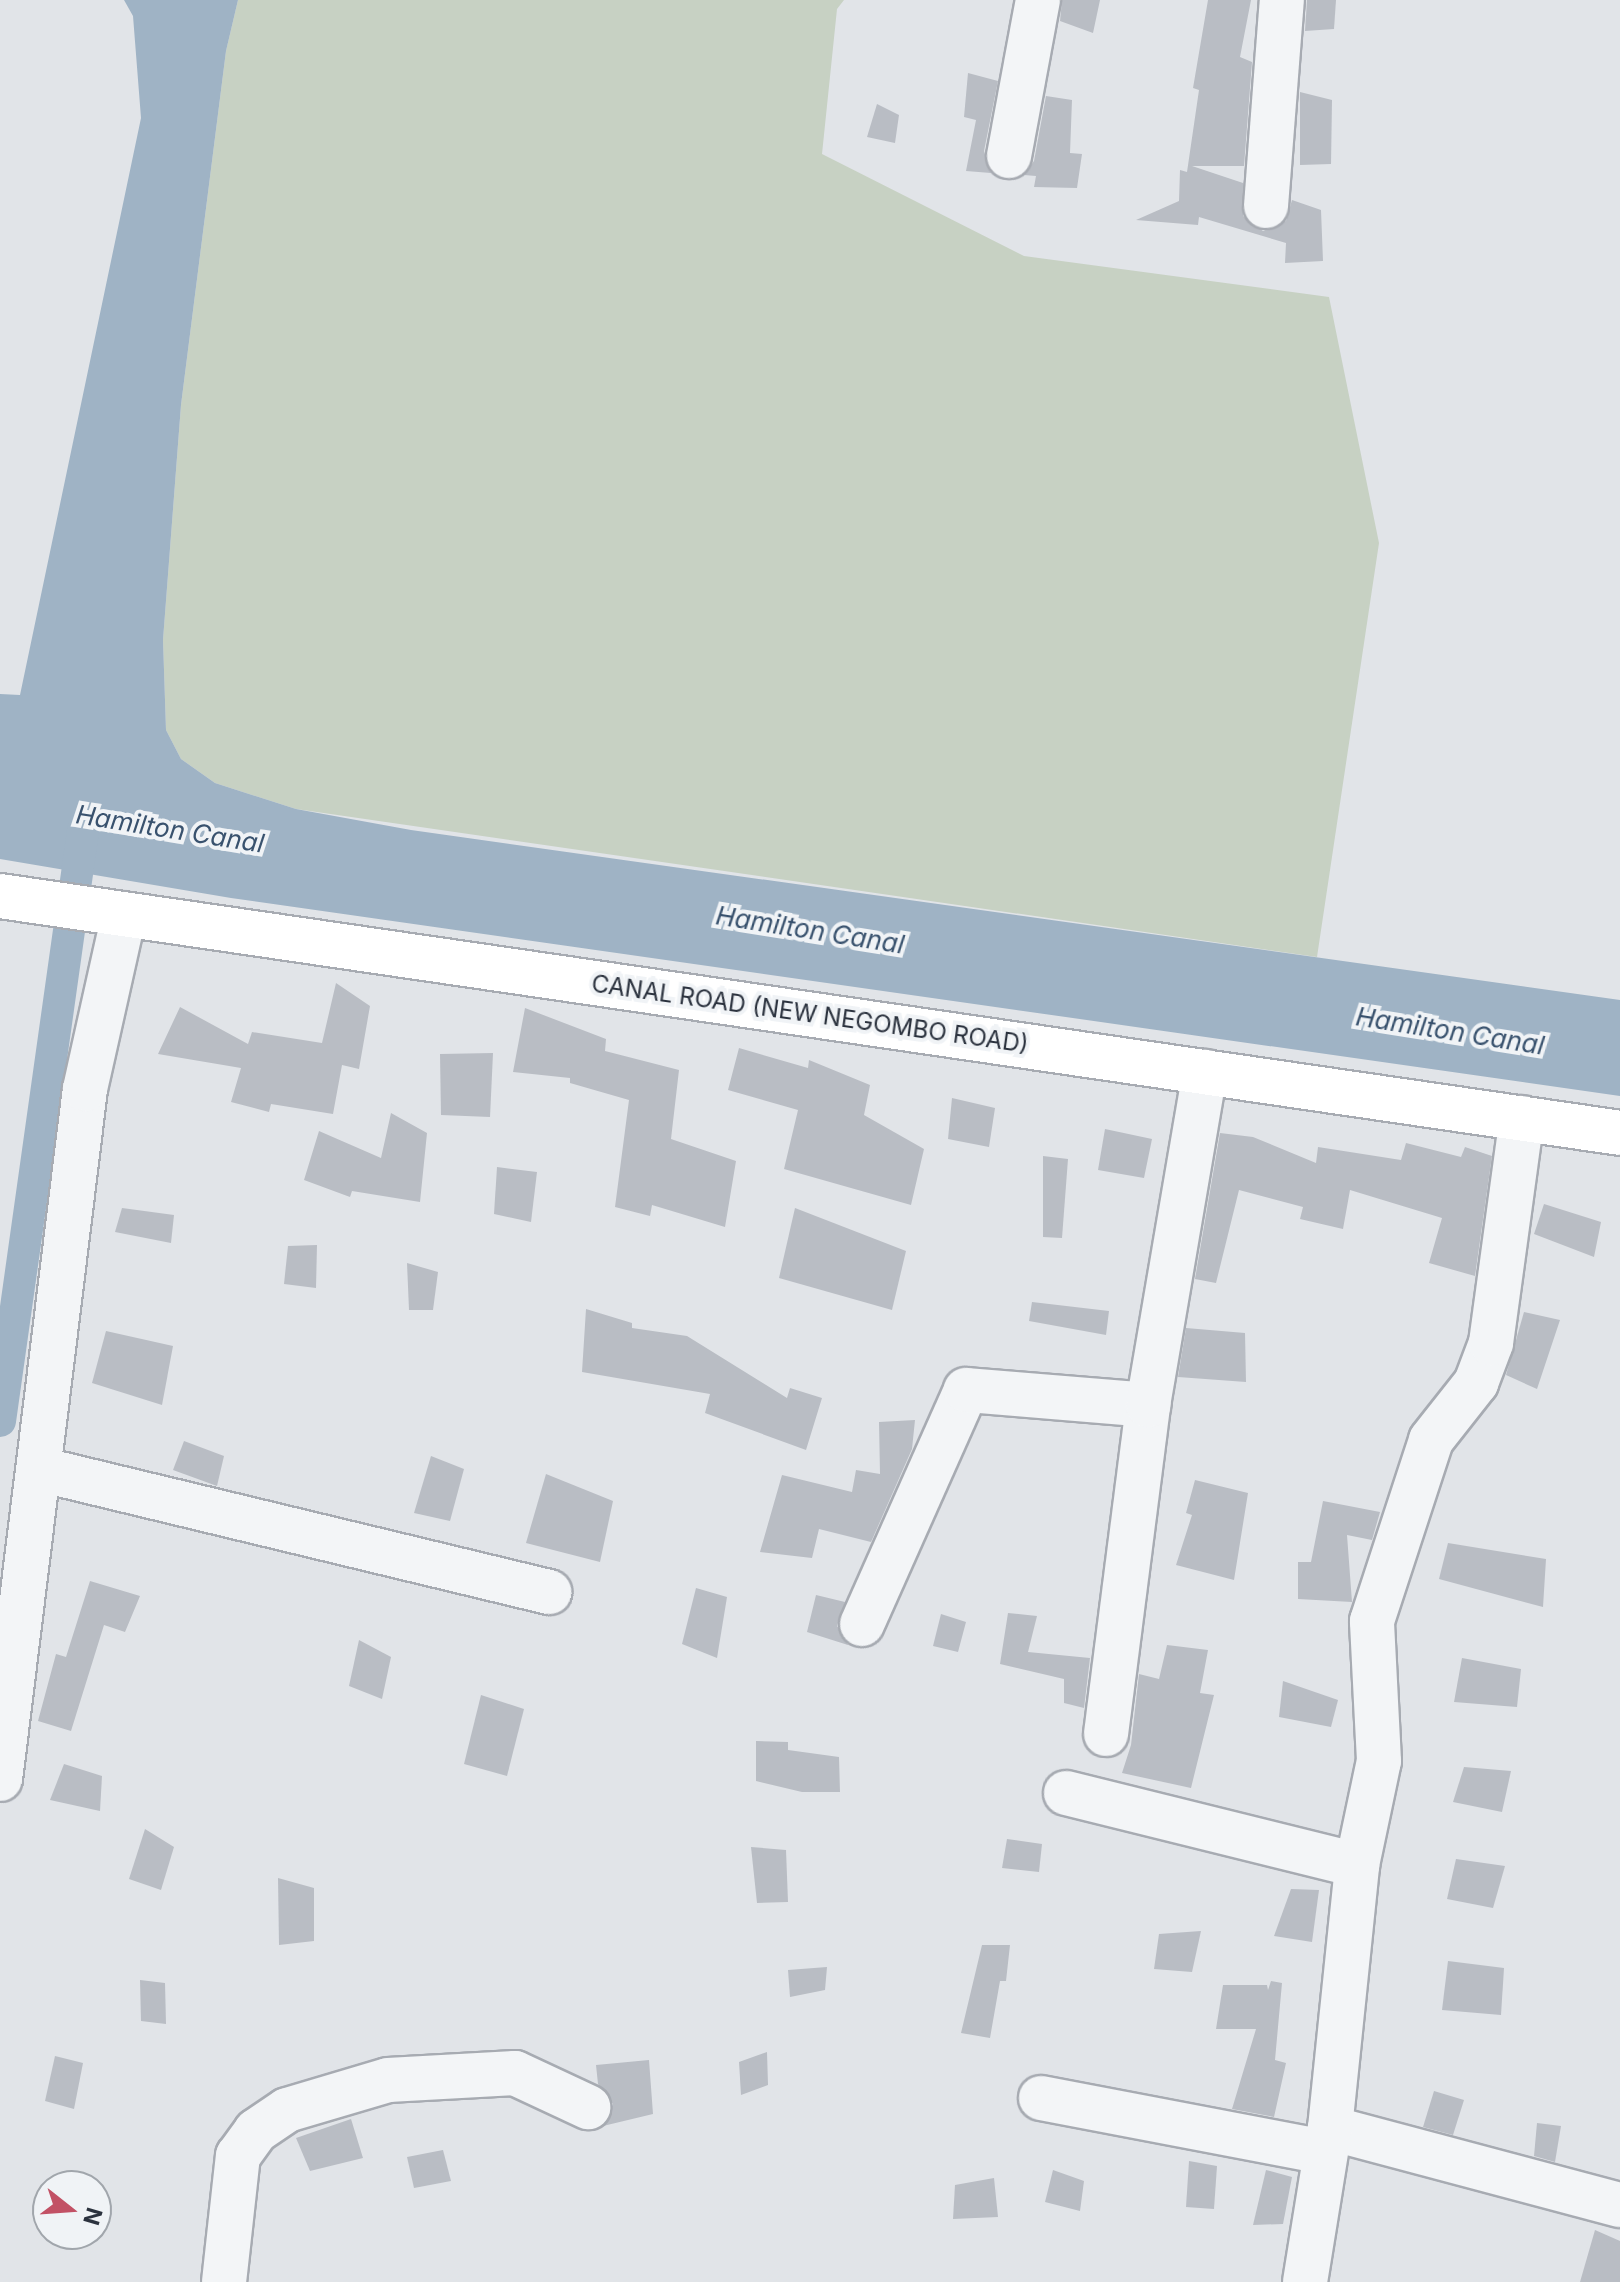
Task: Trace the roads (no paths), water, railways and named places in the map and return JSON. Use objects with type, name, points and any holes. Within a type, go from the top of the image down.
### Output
[{"type":"main road","name":"CANAL ROAD (NEW NEGOMBO ROAD)","points":[[9,897],[1620,1133]]},
{"type":"street","points":[[1009,156],[1038,0]]},
{"type":"street","points":[[1266,206],[1282,0]]},
{"type":"street","points":[[0,1779],[85,1089],[116,913]]},
{"type":"street","points":[[1106,1734],[1148,1405],[1205,1072]]},
{"type":"street","points":[[1305,2282],[1327,2140],[1357,1865],[1379,1761],[1372,1621],[1431,1440],[1476,1383],[1491,1343],[1522,1118]]},
{"type":"street","points":[[862,1624],[966,1390],[1148,1405]]},
{"type":"street","points":[[39,1469],[549,1592]]},
{"type":"street","points":[[1066,1793],[1357,1865]]},
{"type":"street","points":[[224,2282],[238,2156],[256,2131],[287,2110],[388,2080],[515,2073],[588,2107]]},
{"type":"street","points":[[1041,2098],[1327,2140],[1620,2205]]},
{"type":"water","name":"Hamilton Canal","points":[[124,0],[238,0],[226,51],[181,405],[163,640],[166,730],[181,759],[215,783],[296,809],[411,830],[1620,1000],[1620,1096],[231,898],[0,859],[0,694],[20,695],[141,118],[133,16]]},
{"type":"waterway","name":"Hamilton Canal","points":[[0,1421],[83,831]]}]
